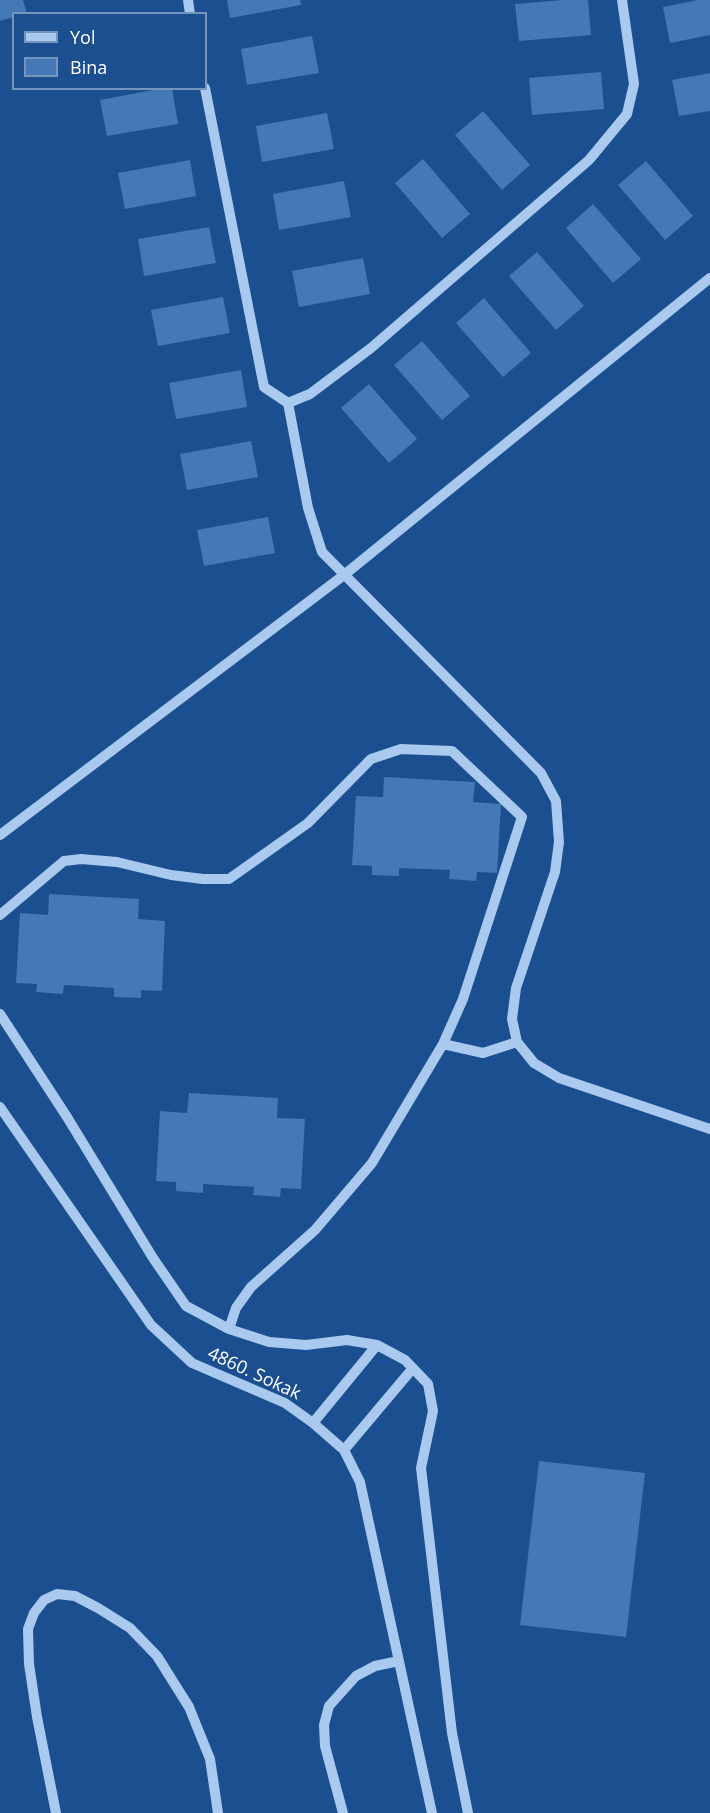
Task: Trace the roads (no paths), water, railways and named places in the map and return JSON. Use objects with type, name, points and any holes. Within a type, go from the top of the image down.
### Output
[{"type":"street","points":[[288,403],[310,394],[371,348],[589,160],[627,114],[634,84],[622,0]]},
{"type":"street","points":[[205,90],[264,387],[288,403],[308,508],[322,552],[541,773],[556,801],[559,842],[555,872],[516,988],[512,1019],[517,1042],[534,1064],[559,1078],[710,1129]]},
{"type":"street","points":[[0,835],[344,575],[710,279]]},
{"type":"street","points":[[0,915],[64,861],[81,859],[117,862],[171,875],[229,879],[308,823],[371,759],[401,749],[452,751],[522,818],[463,999],[443,1044],[372,1163],[315,1230],[250,1287],[236,1308],[229,1329]]},
{"type":"street","points":[[0,1014],[153,1258],[186,1306],[229,1329],[269,1342],[306,1345],[347,1340],[377,1345],[405,1360],[428,1384],[433,1411],[422,1468],[452,1733],[468,1813]]},
{"type":"street","points":[[443,1044],[483,1053],[517,1042]]},
{"type":"street","name":"4860. Sokak","points":[[0,1107],[151,1325],[192,1363],[285,1403],[314,1423],[344,1450],[360,1482],[432,1813]]},
{"type":"street","points":[[314,1423],[377,1345]]},
{"type":"street","points":[[344,1450],[413,1368]]},
{"type":"street","points":[[56,1813],[37,1717],[29,1664],[28,1629],[34,1612],[44,1600],[57,1594],[75,1596],[106,1612],[130,1628],[157,1656],[189,1707],[210,1759],[218,1813]]},
{"type":"street","points":[[343,1813],[325,1746],[324,1725],[329,1706],[356,1676],[375,1666],[399,1661]]}]
